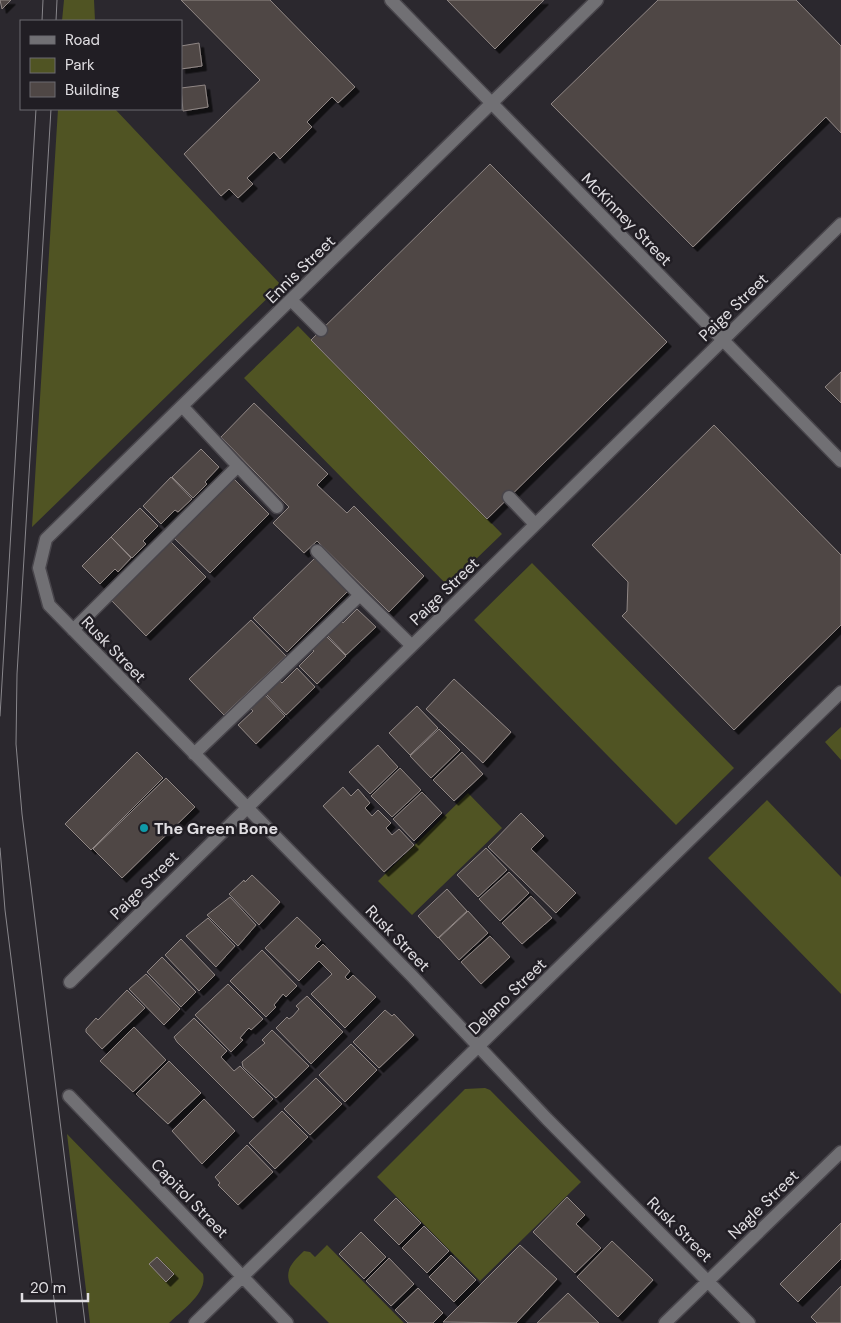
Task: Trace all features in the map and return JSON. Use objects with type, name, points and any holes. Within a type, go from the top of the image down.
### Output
[{"type":"street","name":"McKinney Street","points":[[391,0],[841,461]]},
{"type":"street","name":"Ennis Street","points":[[39,568],[46,539],[596,0]]},
{"type":"street","name":"Paige Street","points":[[70,982],[246,806],[841,224]]},
{"type":"street","points":[[291,300],[322,330]]},
{"type":"street","points":[[182,406],[277,507]]},
{"type":"street","points":[[73,630],[238,466]]},
{"type":"street","points":[[509,497],[535,524]]},
{"type":"street","points":[[317,551],[411,646]]},
{"type":"street","name":"Rusk Street","points":[[39,568],[48,605],[749,1323]]},
{"type":"street","points":[[194,754],[360,595]]},
{"type":"street","name":"Delano Street","points":[[195,1323],[841,692]]},
{"type":"street","name":"Capitol Street","points":[[69,1096],[287,1323]]},
{"type":"street","name":"Nagle Street","points":[[665,1323],[707,1280],[841,1152]]},
{"type":"green space","points":[[64,0],[94,0],[95,20],[62,20]]},
{"type":"green space","points":[[58,110],[116,110],[281,285],[32,527]]},
{"type":"green space","points":[[298,326],[502,534],[448,586],[244,378]]},
{"type":"green space","points":[[532,563],[734,768],[676,825],[474,620]]},
{"type":"green space","points":[[841,727],[841,760],[825,742]]},
{"type":"green space","points":[[468,793],[502,828],[412,915],[378,881]]},
{"type":"green space","points":[[767,800],[841,877],[841,994],[708,858]]},
{"type":"green space","points":[[485,1088],[490,1090],[581,1182],[480,1281],[377,1177],[465,1089]]},
{"type":"green space","points":[[67,1134],[203,1274],[203,1281],[198,1295],[169,1323],[90,1323]]},
{"type":"green space","points":[[327,1245],[404,1323],[329,1323],[290,1284],[288,1279],[289,1270],[297,1258],[304,1251],[310,1252],[315,1257]]},
{"type":"building","points":[[0,0],[11,0],[2,9]]},
{"type":"building","points":[[181,0],[270,0],[355,87],[338,103],[332,97],[307,122],[312,127],[280,159],[274,152],[247,178],[253,184],[238,198],[229,189],[221,196],[184,154],[260,80]]},
{"type":"building","points":[[447,0],[544,0],[495,49]]},
{"type":"building","points":[[658,0],[796,0],[841,46],[841,133],[826,117],[693,247],[551,104]]},
{"type":"building","points":[[199,43],[202,66],[182,69],[182,46]]},
{"type":"building","points":[[205,85],[208,107],[183,111],[182,88]]},
{"type":"building","points":[[490,164],[667,342],[487,519],[311,340]]},
{"type":"building","points":[[841,372],[841,403],[825,387]]},
{"type":"building","points":[[254,403],[328,474],[317,485],[347,513],[354,506],[424,576],[389,612],[317,541],[304,553],[273,523],[289,507],[221,437]]},
{"type":"building","points":[[714,425],[841,555],[841,625],[734,730],[622,616],[627,611],[628,582],[592,545]]},
{"type":"building","points":[[201,449],[219,467],[205,482],[207,484],[193,498],[172,477]]},
{"type":"building","points":[[171,477],[192,499],[178,512],[175,510],[161,524],[143,506]]},
{"type":"building","points":[[234,479],[269,514],[210,573],[174,538]]},
{"type":"building","points":[[140,508],[158,526],[143,541],[146,544],[132,558],[111,537]]},
{"type":"building","points":[[111,537],[131,558],[118,572],[115,569],[100,584],[82,566]]},
{"type":"building","points":[[171,542],[206,577],[146,636],[112,601]]},
{"type":"building","points":[[315,558],[348,591],[287,652],[253,618]]},
{"type":"building","points":[[357,609],[376,627],[346,655],[326,634],[340,620],[343,623]]},
{"type":"building","points":[[251,620],[286,656],[224,715],[189,679]]},
{"type":"building","points":[[325,635],[346,656],[317,684],[299,666],[314,651],[311,648]]},
{"type":"building","points":[[297,668],[315,687],[286,715],[265,693],[279,680],[282,683]]},
{"type":"building","points":[[454,679],[511,732],[483,763],[426,709]]},
{"type":"building","points":[[264,694],[285,716],[256,744],[238,725],[253,711],[250,708]]},
{"type":"building","points":[[417,706],[438,728],[410,755],[389,733]]},
{"type":"building","points":[[439,729],[460,750],[431,778],[410,756]]},
{"type":"building","points":[[378,745],[398,767],[370,794],[349,772]]},
{"type":"building","points":[[137,752],[163,778],[91,850],[65,824]]},
{"type":"building","points":[[462,752],[483,774],[454,801],[433,780]]},
{"type":"building","points":[[400,768],[421,790],[392,817],[371,796]]},
{"type":"building","name":"The Green Bone","points":[[166,778],[195,807],[122,878],[93,849]]},
{"type":"building","points":[[343,787],[351,796],[358,789],[370,803],[365,808],[372,816],[378,810],[391,823],[386,828],[392,835],[399,829],[414,845],[384,872],[323,806]]},
{"type":"building","points":[[422,792],[442,813],[414,841],[393,819]]},
{"type":"building","points":[[521,813],[544,836],[531,849],[576,893],[556,913],[488,847]]},
{"type":"building","points":[[486,848],[507,870],[478,897],[457,875]]},
{"type":"building","points":[[509,872],[529,893],[500,921],[479,899]]},
{"type":"building","points":[[252,875],[280,902],[259,925],[229,894]]},
{"type":"building","points":[[447,889],[467,911],[438,938],[418,916]]},
{"type":"building","points":[[531,896],[552,918],[522,944],[502,923]]},
{"type":"building","points":[[230,897],[256,925],[238,946],[207,915]]},
{"type":"building","points":[[468,911],[488,933],[459,960],[439,938]]},
{"type":"building","points":[[297,917],[321,940],[315,946],[318,949],[323,944],[350,971],[345,977],[348,980],[353,975],[376,997],[345,1028],[311,994],[332,974],[319,961],[299,981],[265,948]]},
{"type":"building","points":[[208,918],[235,946],[216,967],[186,936]]},
{"type":"building","points":[[490,936],[510,957],[481,984],[461,962]]},
{"type":"building","points":[[181,939],[215,975],[199,991],[165,955]]},
{"type":"building","points":[[262,950],[297,986],[286,997],[283,994],[274,1005],[276,1007],[266,1017],[230,981]]},
{"type":"building","points":[[162,957],[196,992],[181,1007],[147,972]]},
{"type":"building","points":[[146,974],[180,1009],[164,1025],[129,989]]},
{"type":"building","points":[[228,984],[263,1019],[251,1030],[249,1028],[245,1032],[240,1038],[243,1040],[231,1052],[195,1015]]},
{"type":"building","points":[[127,990],[145,1008],[102,1049],[86,1032],[86,1029],[96,1018],[98,1020]]},
{"type":"building","points":[[307,996],[343,1032],[311,1064],[276,1028],[287,1017],[289,1019],[293,1016],[299,1009],[296,1006]]},
{"type":"building","points":[[385,1010],[392,1016],[394,1014],[414,1035],[379,1068],[353,1042]]},
{"type":"building","points":[[194,1018],[227,1051],[221,1057],[234,1071],[240,1066],[273,1099],[253,1118],[174,1037]]},
{"type":"building","points":[[134,1027],[166,1060],[133,1092],[100,1061]]},
{"type":"building","points":[[272,1030],[309,1066],[276,1098],[243,1067],[242,1062],[265,1043],[262,1040]]},
{"type":"building","points":[[351,1044],[377,1070],[345,1102],[319,1075]]},
{"type":"building","points":[[169,1061],[201,1093],[168,1124],[136,1094]]},
{"type":"building","points":[[316,1078],[342,1104],[310,1135],[284,1109]]},
{"type":"building","points":[[204,1099],[235,1131],[202,1164],[172,1131]]},
{"type":"building","points":[[282,1111],[308,1137],[275,1169],[249,1143]]},
{"type":"building","points":[[247,1145],[273,1172],[238,1205],[218,1185],[220,1183],[215,1177]]},
{"type":"building","points":[[567,1197],[585,1215],[576,1224],[601,1248],[575,1273],[533,1232]]},
{"type":"building","points":[[396,1198],[421,1223],[399,1245],[374,1220]]},
{"type":"building","points":[[841,1223],[841,1259],[798,1302],[780,1284]]},
{"type":"building","points":[[424,1226],[449,1251],[427,1273],[402,1248]]},
{"type":"building","points":[[361,1232],[386,1257],[364,1279],[339,1254]]},
{"type":"building","points":[[612,1241],[653,1280],[618,1317],[577,1277]]},
{"type":"building","points":[[520,1245],[557,1279],[516,1323],[443,1322]]},
{"type":"building","points":[[451,1255],[476,1280],[454,1302],[429,1277]]},
{"type":"building","points":[[157,1257],[174,1274],[166,1282],[149,1264]]},
{"type":"building","points":[[389,1258],[414,1284],[391,1306],[366,1281]]},
{"type":"building","points":[[841,1286],[841,1323],[817,1323],[811,1317]]},
{"type":"building","points":[[418,1288],[443,1313],[433,1323],[408,1323],[395,1310]]},
{"type":"building","points":[[568,1293],[599,1323],[537,1323]]},
{"type":"tram line","points":[[42,20],[43,0]]},
{"type":"tram line","points":[[56,20],[57,0]]},
{"type":"tram line","points":[[0,716],[36,110]]},
{"type":"tram line","points":[[51,110],[17,674],[16,744],[22,814],[85,1323]]},
{"type":"tram line","points":[[0,848],[5,910],[57,1323]]},
{"type":"place","name":"The Green Bone","points":[[144,828]]}]
